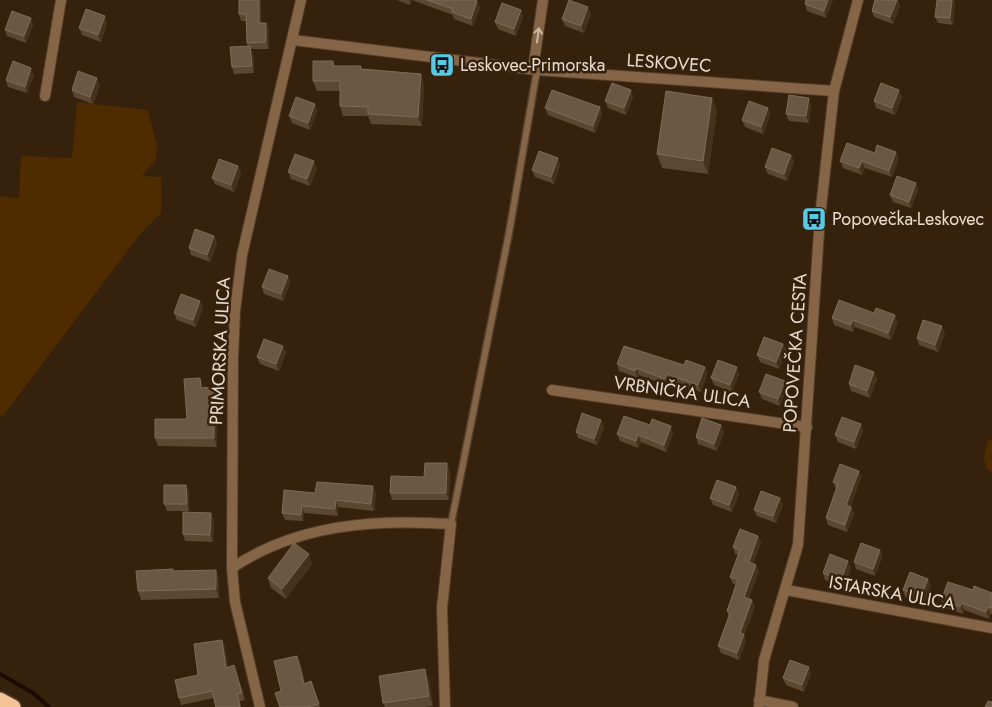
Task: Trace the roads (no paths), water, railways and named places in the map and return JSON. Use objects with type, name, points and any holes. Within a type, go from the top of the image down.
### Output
[{"type":"highway","points":[[0,700],[12,707]]},
{"type":"street","points":[[45,96],[61,0]]},
{"type":"street","name":"PRIMORSKA ULICA","points":[[260,707],[235,602],[232,568],[234,358],[241,264],[301,0]]},
{"type":"street","points":[[535,70],[543,0]]},
{"type":"street","name":"POPOVEČKA CESTA","points":[[759,704],[764,660],[798,545],[820,217],[834,91],[858,0]]},
{"type":"street","name":"LESKOVEC","points":[[293,40],[535,70],[834,91]]},
{"type":"street","name":"VRBNIČKA ULICA","points":[[552,390],[807,427]]},
{"type":"street","points":[[232,568],[254,553],[294,537],[350,524],[410,521],[451,524],[442,608],[445,707]]},
{"type":"street","name":"ISTARSKA ULICA","points":[[786,590],[992,628]]},
{"type":"street","points":[[759,704],[793,707]]},
{"type":"lane","points":[[451,524],[509,233],[535,70]]},
{"type":"waterway","points":[[0,674],[33,693],[49,707]]},
{"type":"place","name":"Leskovec-Primorska","points":[[442,65]]},
{"type":"place","name":"Popovečka-Leskovec","points":[[814,219]]}]
